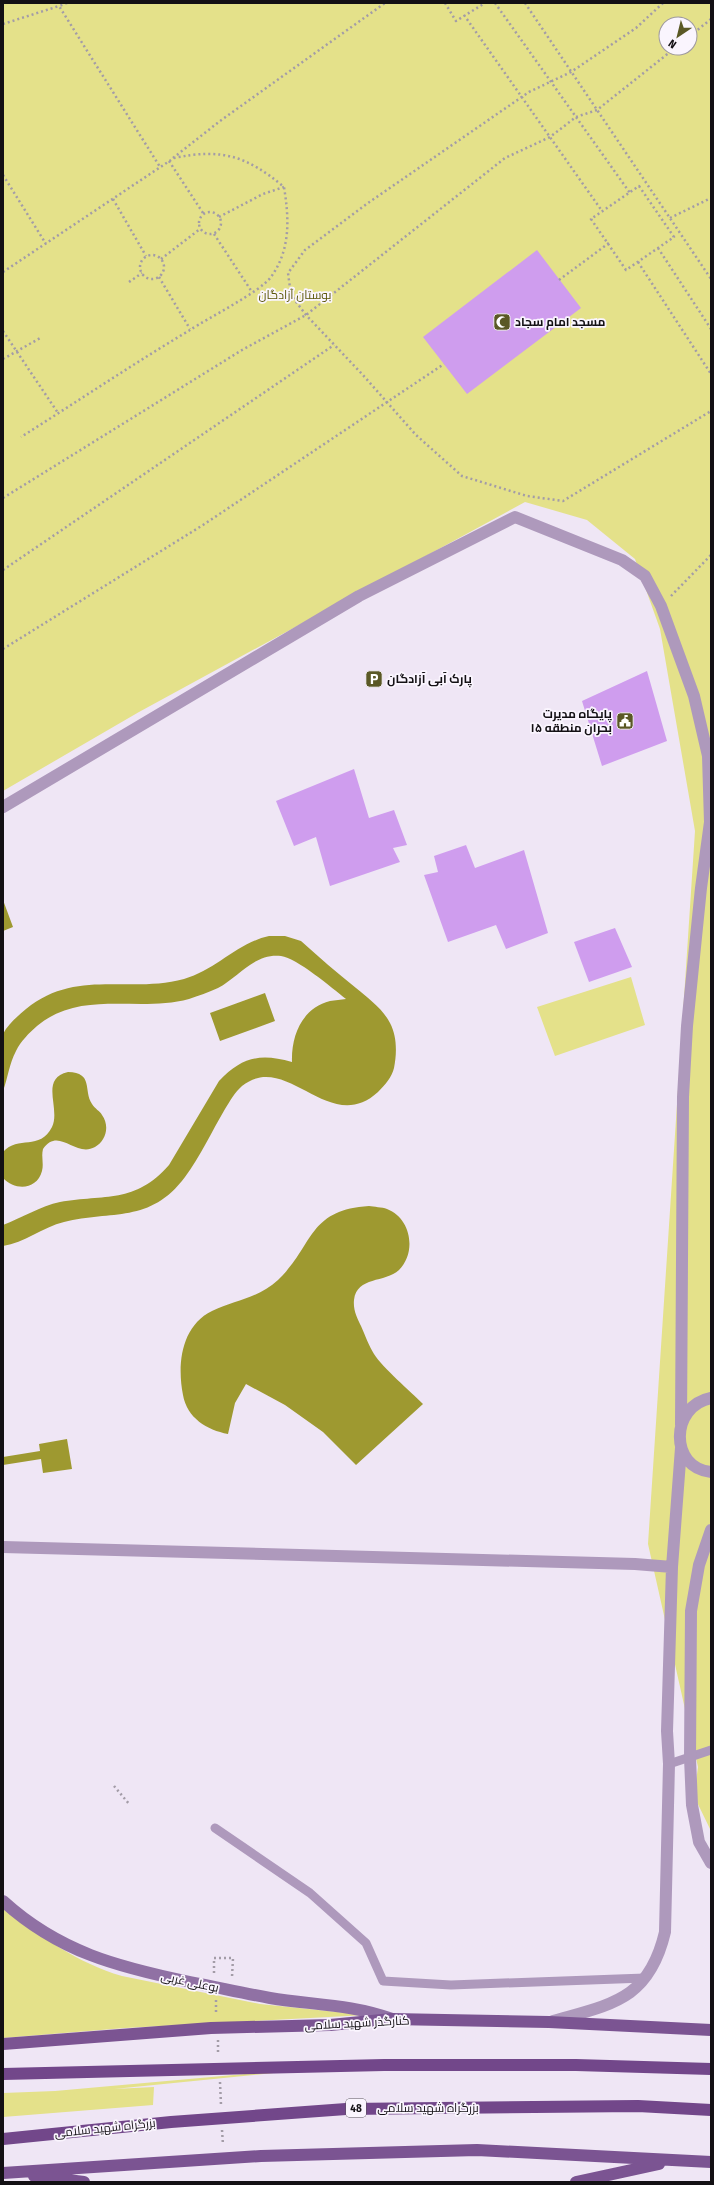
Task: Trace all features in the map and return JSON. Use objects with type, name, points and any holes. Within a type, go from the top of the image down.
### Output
[{"type":"highway","points":[[3,2074],[384,2065],[576,2065],[711,2069]]},
{"type":"highway","name":"بزرگراه شهید سلامی","points":[[3,2139],[171,2122],[346,2109],[638,2106],[711,2110]]},
{"type":"main road","name":"بوعلی غربی","points":[[3,1901],[47,1933],[90,1955],[112,1964],[232,1991],[271,1998],[368,2010],[392,2019]]},
{"type":"main road","name":"کنارگذر شهید سلامی","points":[[3,2044],[211,2028],[330,2025],[392,2019],[549,2022],[711,2030]]},
{"type":"main road","points":[[4,2173],[261,2156],[477,2150],[711,2162]]},
{"type":"main road","points":[[576,2182],[674,2161]]},
{"type":"main road","points":[[4,2173],[84,2182]]},
{"type":"street","points":[[3,807],[359,596],[514,517],[622,560],[645,576],[661,606],[694,696],[708,756],[710,822],[693,964],[683,1097],[679,1437],[681,1448],[672,1567],[667,1731],[669,1764],[665,1932],[661,1948],[646,1978],[633,1992],[615,2002],[549,2022]]},
{"type":"street","points":[[680,1425],[685,1414],[693,1406],[711,1398]]},
{"type":"street","points":[[681,1448],[687,1459],[696,1467],[711,1472]]},
{"type":"street","points":[[711,1530],[699,1565],[691,1611],[690,1758],[692,1805],[699,1842],[711,1863]]},
{"type":"street","points":[[3,1547],[635,1564],[672,1567]]},
{"type":"lane","points":[[669,1764],[711,1750]]},
{"type":"lane","points":[[215,1828],[310,1893],[366,1943],[383,1981],[451,1985],[646,1978]]},
{"type":"path","points":[[3,24],[67,3]]},
{"type":"path","points":[[168,162],[220,121],[385,3]]},
{"type":"path","points":[[445,3],[456,21],[485,3]]},
{"type":"path","points":[[496,3],[630,193]]},
{"type":"path","points":[[525,3],[711,279]]},
{"type":"path","points":[[663,3],[636,28],[571,72],[522,97],[368,203],[305,250],[288,273],[291,295],[306,316],[416,435],[462,476],[527,496],[563,501],[711,411]]},
{"type":"path","points":[[59,6],[160,167]]},
{"type":"path","points":[[464,16],[602,211]]},
{"type":"path","points":[[698,30],[711,19]]},
{"type":"path","points":[[3,498],[242,350],[306,316],[506,158],[550,137],[576,117],[597,110],[665,56]]},
{"type":"path","points":[[3,272],[174,158],[200,153],[230,156],[261,168],[284,187],[289,218],[284,254],[270,278],[252,292],[190,329],[21,437]]},
{"type":"path","points":[[168,162],[203,213]]},
{"type":"path","points":[[3,175],[46,244]]},
{"type":"path","points":[[640,186],[674,238],[626,270],[592,218],[630,193],[640,186]]},
{"type":"path","points":[[219,217],[263,194],[284,187]]},
{"type":"path","points":[[670,218],[711,198]]},
{"type":"path","points":[[113,199],[146,256]]},
{"type":"path","points":[[210,211],[219,217],[220,228],[214,234],[206,234],[200,229],[199,219],[203,213],[210,211]]},
{"type":"path","points":[[161,258],[200,229]]},
{"type":"path","points":[[214,234],[252,292]]},
{"type":"path","points":[[559,280],[608,244]]},
{"type":"path","points":[[658,248],[711,328]]},
{"type":"path","points":[[146,256],[154,255],[161,258]]},
{"type":"path","points":[[146,256],[140,266],[142,273],[151,279],[159,277],[163,270],[161,258]]},
{"type":"path","points":[[638,262],[711,374]]},
{"type":"path","points":[[129,282],[142,273]]},
{"type":"path","points":[[159,277],[190,329]]},
{"type":"path","points":[[3,331],[58,413]]},
{"type":"path","points":[[3,359],[42,337]]},
{"type":"path","points":[[3,570],[334,345]]},
{"type":"path","points":[[3,649],[203,526],[444,364]]},
{"type":"path","points":[[661,606],[711,555]]},
{"type":"path","points":[[114,1786],[130,1805]]},
{"type":"path","points":[[214,1958],[233,1958],[232,1991]]},
{"type":"green space","name":"بوستان آزادگان","points":[[3,3],[711,3],[711,1831],[694,1796],[698,1767],[648,1544],[695,831],[660,629],[635,559],[587,520],[525,502],[139,712],[3,791]]},
{"type":"green space","points":[[631,977],[645,1025],[555,1056],[537,1007]]},
{"type":"green space","points":[[3,1909],[60,1948],[90,1964],[122,1976],[260,2004],[366,2015],[125,2028],[3,2038]]},
{"type":"green space","points":[[402,2060],[114,2089],[154,2087],[153,2105],[3,2117],[3,2093],[55,2091]]},
{"type":"shaded area","points":[[3,900],[13,927],[3,931]]},
{"type":"shaded area","points":[[269,936],[285,936],[301,941],[379,1008],[387,1018],[394,1033],[396,1051],[393,1071],[383,1087],[378,1092],[360,1103],[342,1105],[325,1100],[292,1084],[275,1078],[259,1078],[242,1086],[237,1091],[185,1177],[172,1192],[158,1202],[144,1209],[129,1213],[56,1224],[18,1242],[3,1246],[3,1225],[31,1212],[60,1202],[119,1195],[131,1192],[144,1186],[169,1165],[219,1081],[227,1073],[244,1062],[252,1059],[270,1058],[292,1062],[292,1052],[296,1033],[305,1017],[320,1005],[330,1001],[346,999],[296,962],[281,956],[271,956],[255,962],[218,988],[189,999],[170,1003],[91,1005],[72,1008],[54,1015],[37,1026],[25,1037],[14,1056],[3,1091],[2,1038],[5,1030],[10,1024],[26,1009],[45,997],[64,989],[83,985],[163,983],[184,979],[196,975],[247,944],[257,939]]},
{"type":"shaded area","points":[[265,993],[275,1021],[220,1041],[210,1013]]},
{"type":"shaded area","points":[[68,1072],[81,1075],[85,1079],[89,1099],[104,1119],[106,1124],[106,1133],[99,1144],[88,1149],[81,1149],[61,1141],[49,1143],[43,1149],[42,1171],[35,1182],[31,1185],[19,1187],[13,1185],[3,1178],[3,1152],[15,1144],[35,1141],[41,1139],[47,1134],[52,1127],[54,1119],[52,1095],[55,1081],[59,1076]]},
{"type":"shaded area","points":[[369,1206],[385,1208],[395,1213],[402,1220],[409,1236],[408,1254],[405,1263],[399,1270],[386,1277],[366,1283],[360,1287],[356,1292],[354,1300],[355,1311],[369,1344],[378,1360],[423,1404],[356,1465],[323,1432],[285,1405],[246,1384],[235,1403],[228,1434],[220,1432],[199,1422],[193,1416],[185,1403],[181,1383],[181,1359],[188,1336],[194,1326],[212,1311],[255,1295],[271,1286],[290,1267],[322,1222],[334,1214],[349,1209]]},
{"type":"shaded area","points":[[67,1439],[72,1469],[43,1473],[41,1459],[3,1465],[3,1457],[40,1451],[39,1444]]},
{"type":"building","name":"مسجد امام سجاد","points":[[537,250],[581,308],[467,394],[423,337]]},
{"type":"building","name":"پایگاه مدیرت بحران منطقه ۱۵","points":[[647,671],[667,741],[602,766],[582,701]]},
{"type":"building","points":[[354,769],[369,818],[394,810],[407,845],[393,848],[400,862],[330,886],[316,837],[294,846],[276,801]]},
{"type":"building","points":[[466,845],[475,868],[524,850],[548,933],[506,949],[496,925],[448,942],[424,875],[438,872],[434,856]]},
{"type":"building","points":[[615,928],[632,967],[589,982],[574,942]]},
{"type":"place","name":"مسجد امام سجاد","points":[[502,322]]},
{"type":"place","name":"پارک آبی آزادگان","points":[[374,679]]},
{"type":"place","name":"پایگاه مدیرت بحران منطقه ۱۵","points":[[625,721]]}]
